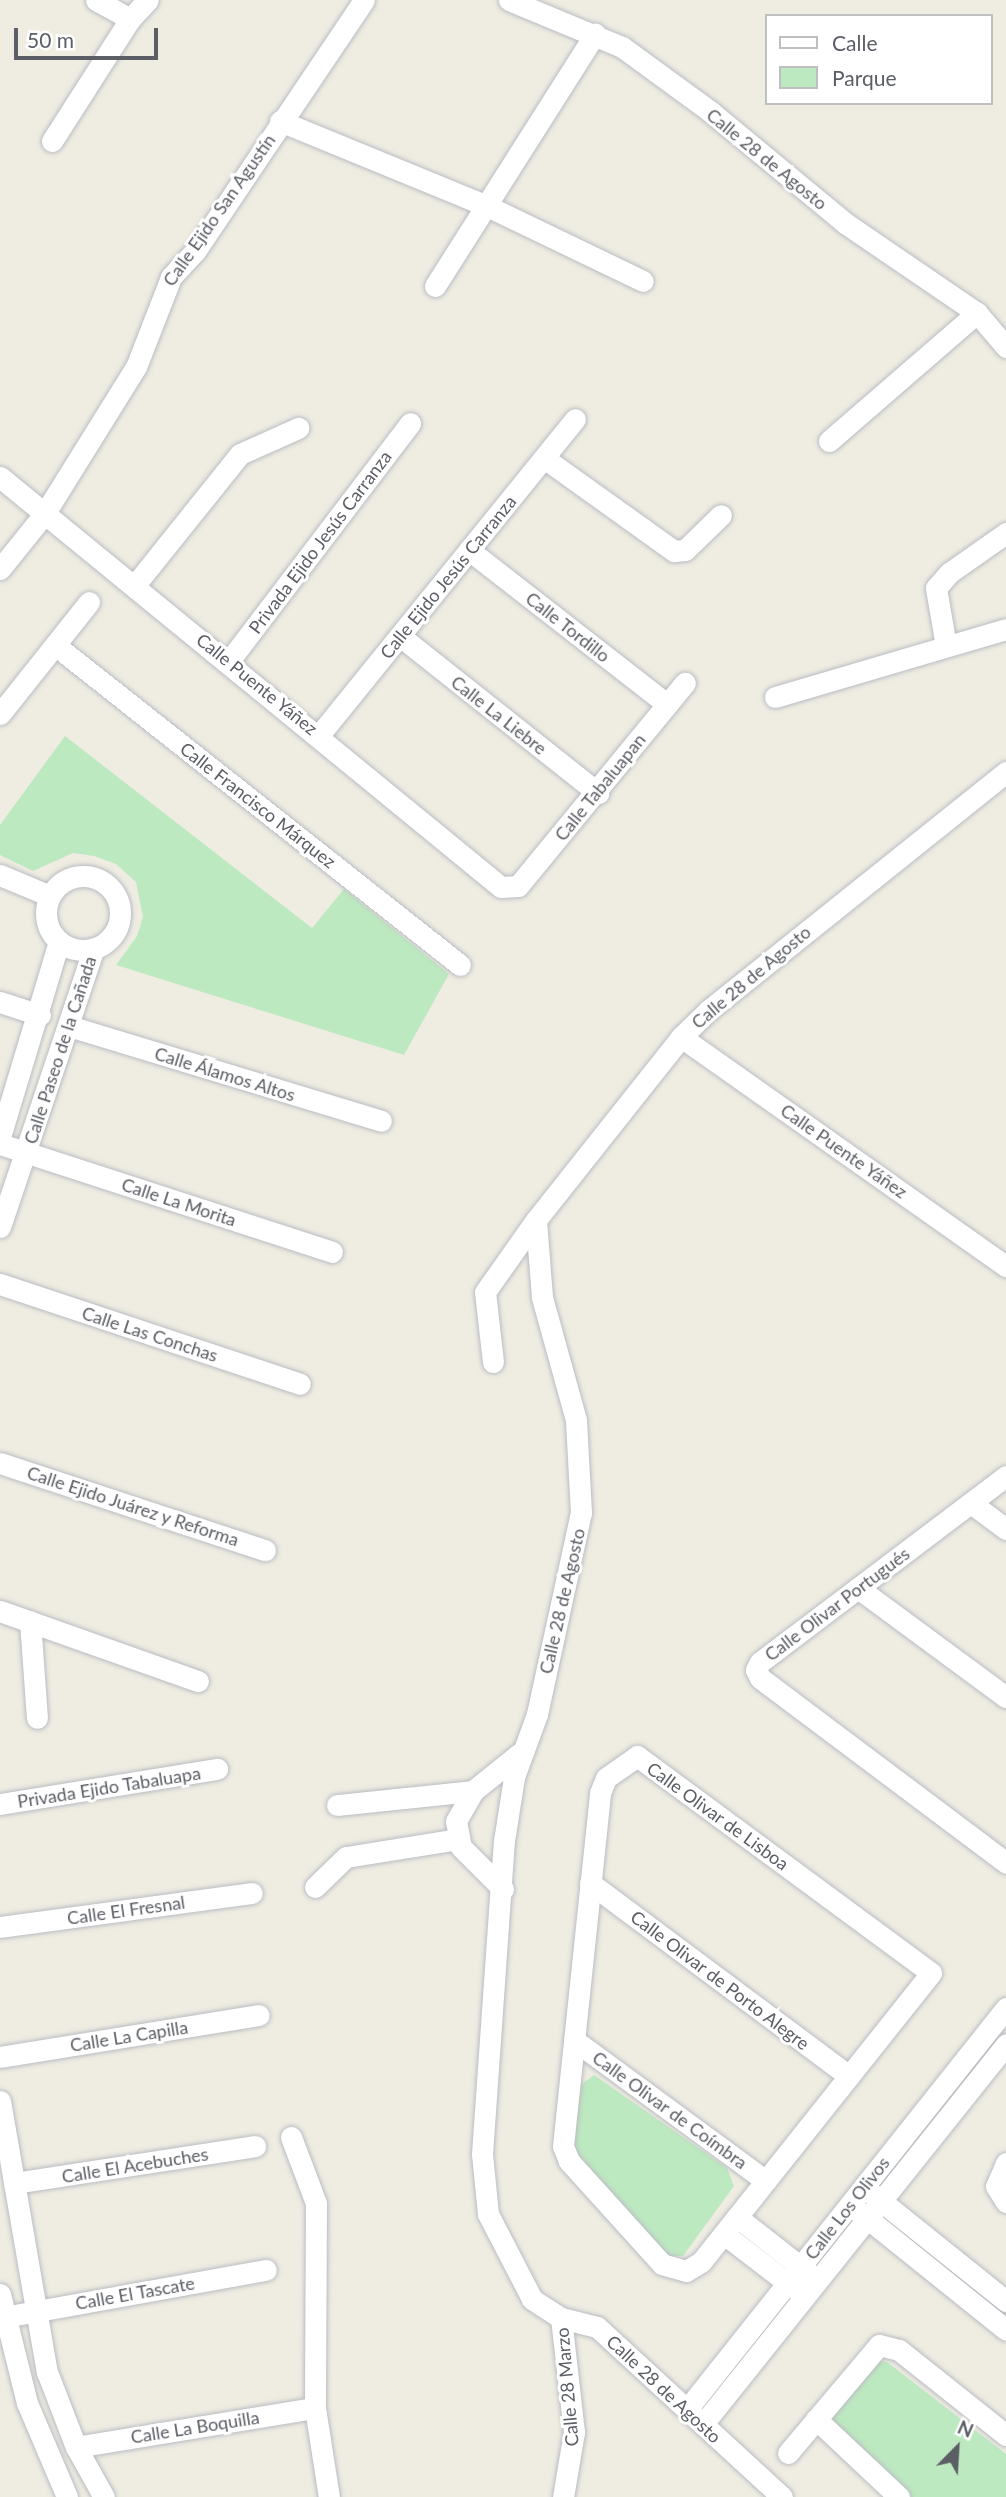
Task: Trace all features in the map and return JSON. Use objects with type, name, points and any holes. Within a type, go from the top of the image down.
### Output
[{"type":"street","points":[[96,0],[130,19]]},
{"type":"street","points":[[52,142],[130,19],[148,0]]},
{"type":"street","name":"Calle Ejido San Agustín","points":[[0,569],[45,513],[136,367],[171,277],[203,240],[280,121],[364,0]]},
{"type":"street","name":"Calle 28 de Agosto","points":[[509,0],[595,34],[658,73],[845,223],[977,313],[1006,347]]},
{"type":"street","points":[[435,286],[595,34]]},
{"type":"street","points":[[280,121],[485,205],[643,281]]},
{"type":"street","points":[[829,441],[977,313]]},
{"type":"street","name":"Calle Ejido Jesús Carranza","points":[[320,734],[575,419]]},
{"type":"street","name":"Privada Ejido Jesús Carranza","points":[[229,661],[410,423]]},
{"type":"street","points":[[135,585],[240,454],[298,428]]},
{"type":"street","points":[[544,458],[674,551],[685,550],[720,515]]},
{"type":"street","name":"Calle Puente Yáñez","points":[[0,477],[320,734],[494,883],[513,888]]},
{"type":"street","points":[[946,646],[936,588],[949,573],[1006,533]]},
{"type":"street","name":"Calle Tordillo","points":[[469,550],[667,704]]},
{"type":"street","points":[[0,715],[89,602]]},
{"type":"street","points":[[775,697],[1006,629]]},
{"type":"street","name":"Calle La Liebre","points":[[400,636],[598,793]]},
{"type":"street","name":"Calle Francisco Márquez","points":[[55,645],[460,965]]},
{"type":"street","name":"Calle Tabaluapan","points":[[513,888],[598,793],[685,682]]},
{"type":"street","name":"Calle 28 de Agosto","points":[[782,2497],[597,2327],[561,2318],[532,2299],[513,2256],[491,2227],[483,2183],[504,1841],[519,1754],[537,1714],[580,1526],[582,1500],[576,1420],[540,1284],[536,1220],[681,1037],[709,1010],[1006,772]]},
{"type":"street","points":[[0,875],[50,896]]},
{"type":"street","points":[[92,877],[113,890],[118,901],[118,924],[104,943],[94,948],[82,950],[60,942],[47,920],[50,896],[67,879],[92,877]]},
{"type":"street","name":"Calle Paseo de la Cañada","points":[[0,1137],[60,942]]},
{"type":"street","name":"Calle Paseo de la Cañada","points":[[0,1227],[94,948]]},
{"type":"street","points":[[0,1002],[40,1014]]},
{"type":"street","name":"Calle Álamos Altos","points":[[69,1026],[381,1121]]},
{"type":"street","name":"Calle Puente Yáñez","points":[[681,1037],[1006,1266]]},
{"type":"street","name":"Calle La Morita","points":[[0,1144],[332,1252]]},
{"type":"street","points":[[493,1362],[485,1292],[536,1220]]},
{"type":"street","name":"Calle Las Conchas","points":[[0,1284],[299,1384]]},
{"type":"street","name":"Calle Ejido Juárez y Reforma","points":[[0,1463],[265,1550]]},
{"type":"street","name":"Calle Olivar Portugués","points":[[1006,1476],[760,1662],[756,1670],[760,1678],[1006,1863]]},
{"type":"street","points":[[971,1503],[1006,1529]]},
{"type":"street","points":[[858,1588],[1006,1697]]},
{"type":"street","points":[[0,1611],[198,1681]]},
{"type":"street","points":[[30,1621],[37,1718]]},
{"type":"street","points":[[503,1889],[458,1839],[459,1811],[473,1791],[519,1754]]},
{"type":"street","name":"Calle Olivar de Lisboa","points":[[637,1756],[931,1973],[730,2226],[696,2267],[686,2271],[667,2268],[569,2161],[563,2146],[574,2040],[602,1785],[637,1756]]},
{"type":"street","name":"Privada Ejido Tabaluapa","points":[[0,1804],[217,1769]]},
{"type":"street","points":[[337,1805],[473,1791]]},
{"type":"street","points":[[315,1887],[346,1857],[458,1839]]},
{"type":"street","name":"Calle Olivar de Porto Alegre","points":[[590,1883],[849,2076]]},
{"type":"street","name":"Calle El Fresnal","points":[[0,1927],[252,1893]]},
{"type":"street","name":"Calle Los Olivos","points":[[688,2408],[1006,2008]]},
{"type":"street","name":"Calle La Capilla","points":[[0,2057],[259,2015]]},
{"type":"street","name":"Calle Olivar de Coímbra","points":[[574,2040],[766,2181]]},
{"type":"street","name":"Calle Los Olivos","points":[[703,2424],[1006,2044]]},
{"type":"street","points":[[0,2101],[47,2372],[76,2447],[104,2497]]},
{"type":"street","points":[[291,2137],[316,2203],[315,2408],[330,2497]]},
{"type":"street","name":"Calle El Acebuches","points":[[15,2183],[255,2147]]},
{"type":"street","points":[[1006,2163],[996,2186],[1006,2202]]},
{"type":"street","points":[[864,2187],[1006,2301]]},
{"type":"street","points":[[850,2204],[1006,2330]]},
{"type":"street","points":[[730,2226],[794,2275],[818,2280]]},
{"type":"street","name":"Calle El Tascate","points":[[4,2318],[266,2270]]},
{"type":"street","points":[[794,2275],[805,2297]]},
{"type":"street","points":[[0,2294],[4,2318],[35,2426],[67,2497]]},
{"type":"street","name":"Calle 28 Marzo","points":[[561,2318],[574,2444],[563,2497]]},
{"type":"street","points":[[788,2453],[871,2350],[887,2345],[900,2350],[1006,2434]]},
{"type":"street","name":"Calle La Boquilla","points":[[76,2447],[315,2408]]},
{"type":"street","points":[[816,2419],[899,2497]]},
{"type":"green space","points":[[65,736],[312,928],[344,889],[449,974],[404,1055],[116,965],[137,936],[143,917],[136,882],[116,864],[94,856],[73,853],[33,871],[0,855],[0,825]]},
{"type":"green space","points":[[594,2075],[727,2168],[734,2186],[683,2256],[665,2256],[574,2155],[571,2139],[582,2084]]},
{"type":"green space","points":[[873,2361],[887,2362],[1006,2454],[1006,2497],[909,2497],[834,2421],[835,2405]]}]
